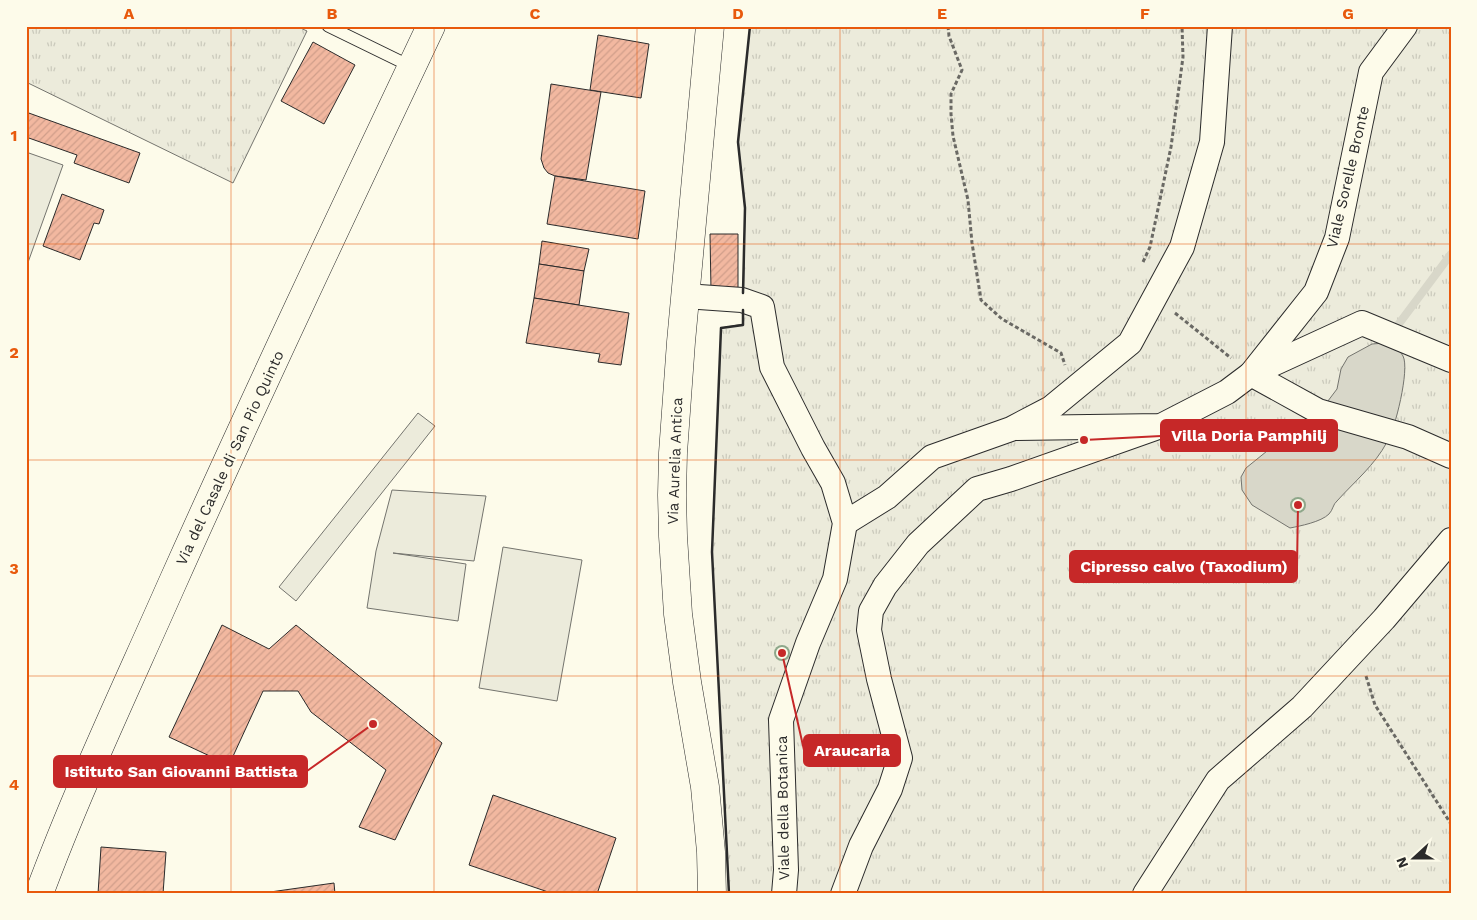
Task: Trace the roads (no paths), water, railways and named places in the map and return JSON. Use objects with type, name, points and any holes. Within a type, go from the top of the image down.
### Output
[{"type":"main road","name":"Via del Casale di San Pio Quinto","points":[[39,894],[80,788],[215,488],[332,234],[431,26]]},
{"type":"main road","name":"Via Aurelia Antica","points":[[710,26],[685,296],[673,453],[672,495],[678,614],[687,682],[701,760],[711,852],[712,894]]},
{"type":"street","points":[[685,296],[742,300],[762,307],[772,367],[813,448],[834,483],[845,523],[887,497],[932,457],[1011,428],[1051,408],[1130,344],[1182,248],[1212,142],[1220,26]]},
{"type":"street","name":"Viale Sorelle Bronte","points":[[1251,374],[1316,292],[1337,238],[1371,72],[1405,26]]},
{"type":"street","points":[[843,894],[861,846],[890,789],[900,758],[879,679],[869,630],[871,611],[885,586],[918,544],[976,489],[1011,479],[1161,426],[1227,392],[1251,374],[1362,322],[1451,360]]},
{"type":"street","points":[[1251,374],[1318,411],[1408,437],[1451,456]]},
{"type":"street","points":[[1011,428],[1161,426]]},
{"type":"street","name":"Viale della Botanica","points":[[784,894],[786,870],[781,720],[808,643],[835,579],[845,523]]},
{"type":"street","points":[[1145,894],[1218,780],[1302,707],[1384,619],[1451,540]]},
{"type":"lane","points":[[328,26],[412,67]]},
{"type":"waterway","points":[[1392,333],[1451,254]]},
{"type":"place","name":"Villa Doria Pamphilj","points":[[1084,440]]},
{"type":"place","name":"Cipresso calvo (Taxodium)","points":[[1298,505]]},
{"type":"place","name":"Araucaria","points":[[782,653]]},
{"type":"place","name":"Istituto San Giovanni Battista","points":[[373,724]]}]
